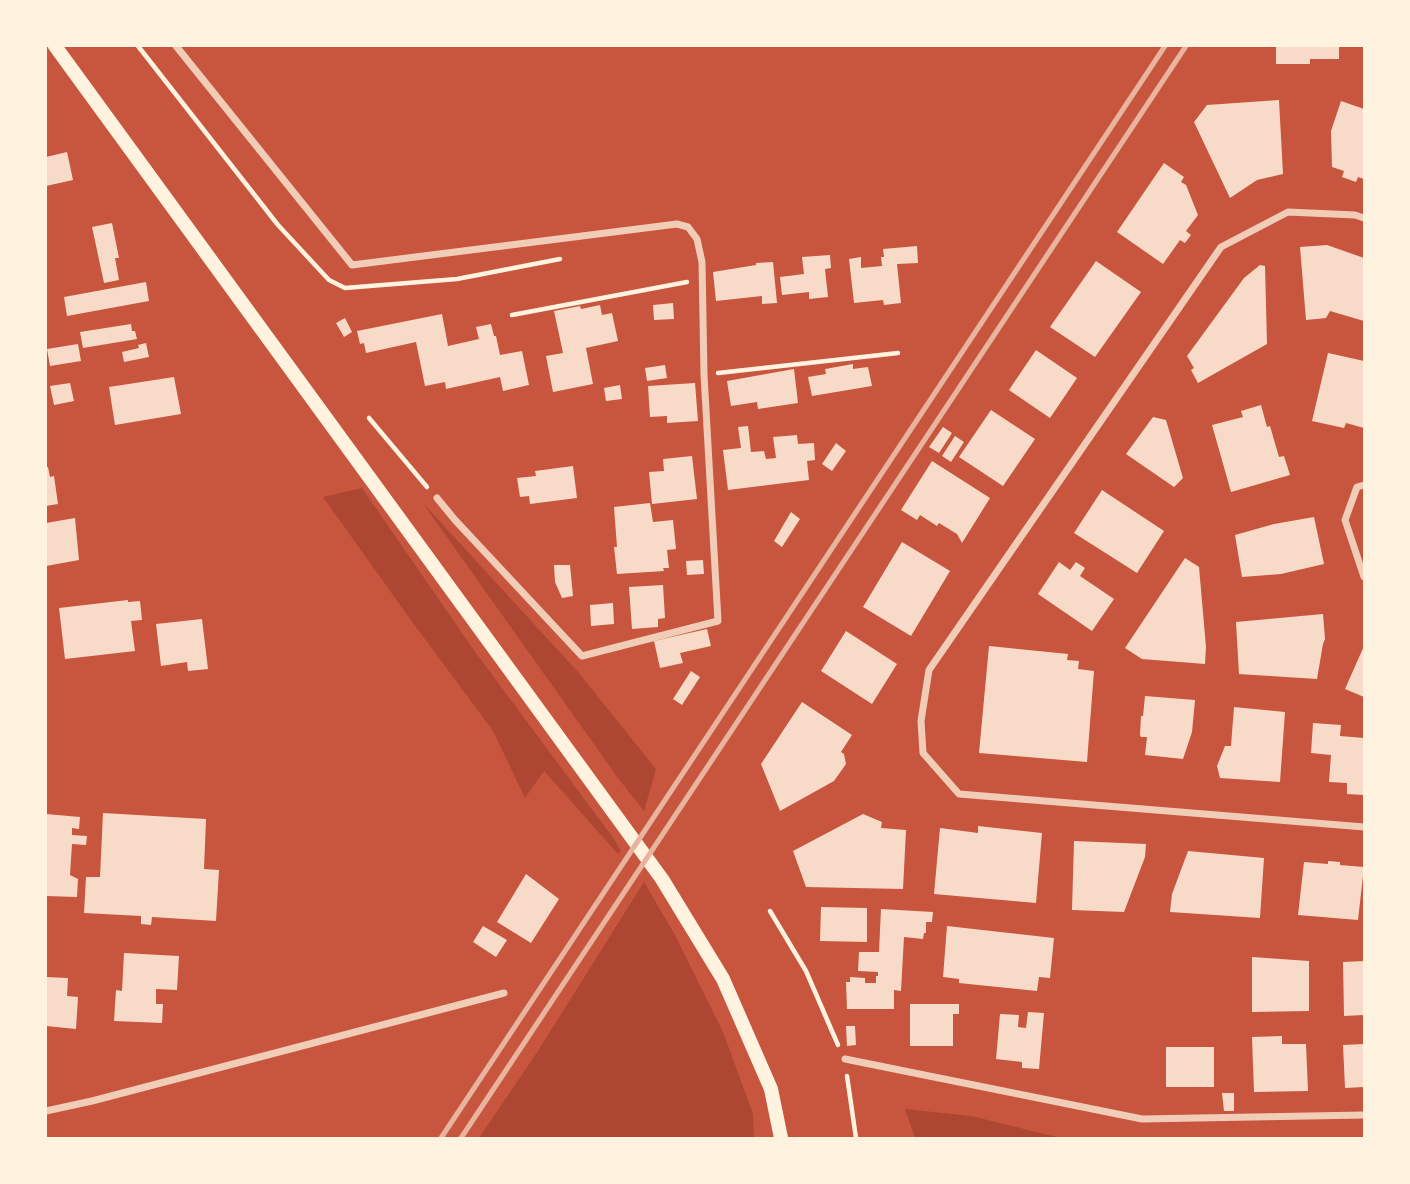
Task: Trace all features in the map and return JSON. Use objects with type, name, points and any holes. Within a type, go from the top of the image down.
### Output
[{"type":"main road","points":[[55,46],[662,878],[723,979],[771,1088],[781,1139]]},
{"type":"street","points":[[176,46],[352,265],[677,224],[688,228],[697,239],[702,262],[704,375],[718,621],[582,656],[437,498]]},
{"type":"street","points":[[1364,218],[1355,215],[1288,212],[1220,247],[929,670],[921,722],[923,753],[959,794],[1364,827]]},
{"type":"street","points":[[1364,485],[1357,487],[1345,520],[1364,577]]},
{"type":"street","points":[[46,1111],[504,993]]},
{"type":"street","points":[[845,1059],[1142,1119],[1364,1115]]},
{"type":"path","points":[[138,46],[278,225],[329,280],[345,288],[457,279],[563,258]]},
{"type":"path","points":[[512,315],[701,279]]},
{"type":"path","points":[[704,375],[898,353]]},
{"type":"path","points":[[369,418],[437,498]]},
{"type":"path","points":[[770,911],[806,971],[845,1059],[856,1139]]},
{"type":"shaded area","points":[[362,488],[473,649],[614,839],[621,851],[618,854],[544,771],[525,798],[493,731],[323,497]]},
{"type":"shaded area","points":[[422,502],[578,672],[656,769],[644,811],[618,778]]},
{"type":"shaded area","points":[[644,882],[675,935],[723,1032],[753,1114],[754,1138],[479,1138],[536,1054]]},
{"type":"shaded area","points":[[905,1109],[971,1116],[1061,1138],[915,1138]]},
{"type":"building","points":[[1276,46],[1339,46],[1339,59],[1310,59],[1310,64],[1276,64]]},
{"type":"building","points":[[1279,100],[1283,174],[1257,180],[1230,198],[1194,122],[1207,105]]},
{"type":"building","points":[[1341,101],[1364,109],[1364,179],[1358,177],[1356,182],[1342,177],[1344,171],[1332,167],[1331,131]]},
{"type":"building","points":[[67,152],[73,180],[46,186],[46,157]]},
{"type":"building","points":[[1164,163],[1184,177],[1181,182],[1186,185],[1198,215],[1186,231],[1191,235],[1185,243],[1180,240],[1163,264],[1117,232]]},
{"type":"building","points":[[112,223],[119,258],[115,258],[119,280],[104,283],[92,227]]},
{"type":"building","points":[[1327,245],[1364,258],[1364,321],[1330,311],[1326,318],[1306,320],[1300,247]]},
{"type":"building","points":[[917,246],[918,263],[897,264],[901,303],[884,305],[883,300],[854,303],[849,259],[861,257],[861,268],[882,266],[883,249]]},
{"type":"building","points":[[830,255],[831,268],[825,269],[828,297],[809,299],[809,292],[782,295],[780,277],[804,274],[802,257]]},
{"type":"building","points":[[1096,261],[1141,292],[1095,357],[1050,327]]},
{"type":"building","points":[[773,262],[777,303],[762,304],[762,296],[716,301],[713,272]]},
{"type":"building","points":[[1260,265],[1265,266],[1267,344],[1198,383],[1187,356],[1244,278]]},
{"type":"building","points":[[146,282],[149,301],[67,316],[64,297]]},
{"type":"building","points":[[673,303],[674,319],[654,320],[653,305]]},
{"type":"building","points":[[600,305],[602,315],[612,313],[618,341],[586,348],[593,384],[553,392],[546,356],[563,353],[554,311]]},
{"type":"building","points":[[442,314],[448,346],[479,339],[476,327],[491,324],[500,355],[522,351],[529,385],[503,391],[500,377],[446,389],[445,382],[425,386],[416,342],[366,353],[364,343],[360,344],[357,331]]},
{"type":"building","points":[[345,318],[352,332],[344,337],[336,323]]},
{"type":"building","points":[[131,324],[137,339],[83,348],[80,332]]},
{"type":"building","points":[[146,343],[149,357],[124,362],[122,352],[139,348],[138,345]]},
{"type":"building","points":[[78,344],[81,361],[50,366],[47,349]]},
{"type":"building","points":[[1036,350],[1077,378],[1050,418],[1009,390]]},
{"type":"building","points":[[1328,353],[1364,361],[1364,428],[1346,423],[1344,428],[1312,421]]},
{"type":"building","points":[[853,364],[853,369],[868,367],[872,386],[812,396],[808,377],[826,374],[825,369]]},
{"type":"building","points":[[665,365],[667,378],[647,381],[645,368]]},
{"type":"building","points":[[794,369],[798,403],[758,409],[757,402],[731,406],[727,381]]},
{"type":"building","points":[[174,377],[181,414],[115,425],[109,387]]},
{"type":"building","points":[[70,383],[74,401],[54,405],[50,386]]},
{"type":"building","points":[[695,383],[698,421],[667,423],[667,416],[650,417],[648,386]]},
{"type":"building","points":[[620,385],[622,399],[606,401],[604,388]]},
{"type":"building","points":[[1261,405],[1279,457],[1284,456],[1290,475],[1231,492],[1212,425],[1243,417],[1241,411]]},
{"type":"building","points":[[991,410],[1035,439],[1003,486],[959,457]]},
{"type":"building","points":[[1153,417],[1166,420],[1183,478],[1174,487],[1126,454]]},
{"type":"building","points":[[748,426],[751,452],[764,451],[766,459],[776,458],[773,437],[797,435],[798,444],[814,443],[815,460],[807,461],[809,480],[728,490],[723,450],[741,448],[738,427]]},
{"type":"building","points":[[943,427],[952,433],[939,453],[929,447]]},
{"type":"building","points":[[955,436],[964,442],[951,462],[942,456]]},
{"type":"building","points":[[836,443],[846,451],[832,471],[822,464]]},
{"type":"building","points":[[692,456],[697,499],[652,504],[649,472],[664,471],[663,459]]},
{"type":"building","points":[[932,461],[990,498],[962,543],[957,534],[939,523],[937,526],[920,515],[917,520],[901,510]]},
{"type":"building","points":[[573,466],[577,498],[530,504],[529,496],[520,497],[517,478],[536,476],[535,471]]},
{"type":"building","points":[[46,467],[50,477],[54,476],[58,504],[46,506]]},
{"type":"building","points":[[1102,490],[1164,531],[1137,573],[1074,533]]},
{"type":"building","points":[[650,503],[653,522],[673,520],[676,549],[667,550],[669,568],[663,568],[664,571],[617,574],[614,507]]},
{"type":"building","points":[[791,512],[800,519],[782,547],[774,541]]},
{"type":"building","points":[[1314,517],[1324,564],[1281,574],[1242,577],[1235,535]]},
{"type":"building","points":[[75,518],[79,560],[46,566],[46,523]]},
{"type":"building","points":[[902,542],[950,571],[911,636],[863,607]]},
{"type":"building","points":[[1185,558],[1199,567],[1205,664],[1142,659],[1125,648]]},
{"type":"building","points":[[703,560],[704,574],[687,575],[686,561]]},
{"type":"building","points":[[1059,562],[1070,570],[1076,562],[1085,568],[1080,576],[1114,599],[1092,631],[1038,594]]},
{"type":"building","points":[[554,565],[570,565],[573,596],[562,598],[555,582]]},
{"type":"building","points":[[663,585],[665,618],[658,619],[658,627],[632,629],[629,587]]},
{"type":"building","points":[[140,601],[142,620],[131,621],[135,651],[65,659],[59,608]]},
{"type":"building","points":[[613,603],[614,624],[591,626],[590,605]]},
{"type":"building","points":[[1323,614],[1325,639],[1317,679],[1239,674],[1236,622]]},
{"type":"building","points":[[202,619],[208,669],[188,671],[187,662],[161,666],[156,624]]},
{"type":"building","points":[[707,629],[711,646],[680,653],[683,663],[660,668],[654,641]]},
{"type":"building","points":[[846,631],[897,664],[872,704],[821,671]]},
{"type":"building","points":[[989,646],[1068,654],[1067,660],[1079,661],[1078,669],[1094,671],[1087,762],[979,753]]},
{"type":"building","points":[[1364,646],[1364,697],[1345,689]]},
{"type":"building","points":[[691,671],[700,677],[682,705],[673,699]]},
{"type":"building","points":[[1145,696],[1195,700],[1192,732],[1183,759],[1145,755],[1147,737],[1140,735]]},
{"type":"building","points":[[802,702],[852,735],[841,752],[846,764],[834,781],[780,811],[761,764]]},
{"type":"building","points":[[1234,707],[1285,712],[1280,782],[1220,778],[1217,766],[1225,746],[1231,746]]},
{"type":"building","points":[[1313,723],[1341,725],[1340,736],[1364,738],[1364,795],[1347,794],[1347,783],[1329,782],[1331,755],[1311,753]]},
{"type":"building","points":[[103,813],[206,819],[204,869],[219,870],[216,921],[152,917],[151,925],[141,924],[141,916],[84,913],[86,877],[100,877]]},
{"type":"building","points":[[46,814],[80,817],[79,829],[72,828],[72,835],[87,836],[86,845],[72,844],[70,875],[78,879],[77,897],[46,896]]},
{"type":"building","points":[[863,814],[882,822],[881,828],[906,830],[903,889],[806,887],[793,851]]},
{"type":"building","points":[[978,826],[1042,833],[1036,903],[934,894],[940,828],[978,833]]},
{"type":"building","points":[[1074,841],[1146,844],[1145,857],[1124,912],[1072,910]]},
{"type":"building","points":[[1188,851],[1264,858],[1260,918],[1170,912],[1172,894]]},
{"type":"building","points":[[1328,861],[1364,867],[1358,920],[1298,915],[1304,862],[1328,864]]},
{"type":"building","points":[[526,874],[559,899],[531,943],[497,922]]},
{"type":"building","points":[[821,907],[867,908],[867,942],[820,941]]},
{"type":"building","points":[[881,909],[933,912],[932,922],[926,922],[923,939],[904,937],[901,991],[894,990],[894,1009],[847,1009],[846,982],[850,982],[850,977],[865,978],[865,983],[876,983],[878,972],[858,971],[859,952],[879,952]]},
{"type":"building","points":[[483,926],[507,940],[496,957],[473,942]]},
{"type":"building","points":[[947,926],[1054,938],[1050,978],[1039,977],[1037,991],[959,983],[959,979],[943,977]]},
{"type":"building","points":[[124,953],[179,956],[177,990],[156,989],[156,1004],[163,1004],[162,1023],[114,1021],[116,990],[122,991]]},
{"type":"building","points":[[1252,957],[1309,961],[1309,1011],[1252,1012]]},
{"type":"building","points":[[1364,961],[1364,1015],[1344,1016],[1343,962]]},
{"type":"building","points":[[46,977],[68,978],[67,996],[78,997],[76,1029],[46,1026]]},
{"type":"building","points":[[910,1004],[959,1004],[959,1014],[953,1014],[953,1046],[910,1046]]},
{"type":"building","points":[[1028,1012],[1044,1013],[1039,1069],[1022,1068],[1022,1062],[996,1059],[1000,1014],[1019,1015],[1018,1027],[1026,1028]]},
{"type":"building","points":[[846,1026],[855,1026],[856,1045],[847,1046]]},
{"type":"building","points":[[1282,1036],[1282,1044],[1306,1044],[1308,1091],[1254,1092],[1252,1037]]},
{"type":"building","points":[[1364,1044],[1364,1087],[1345,1088],[1343,1045]]},
{"type":"building","points":[[1166,1047],[1214,1047],[1214,1087],[1166,1087]]},
{"type":"building","points":[[1222,1093],[1234,1093],[1234,1111],[1224,1111]]},
{"type":"railway","points":[[441,1138],[1165,46]]},
{"type":"railway","points":[[461,1138],[1186,46]]}]
